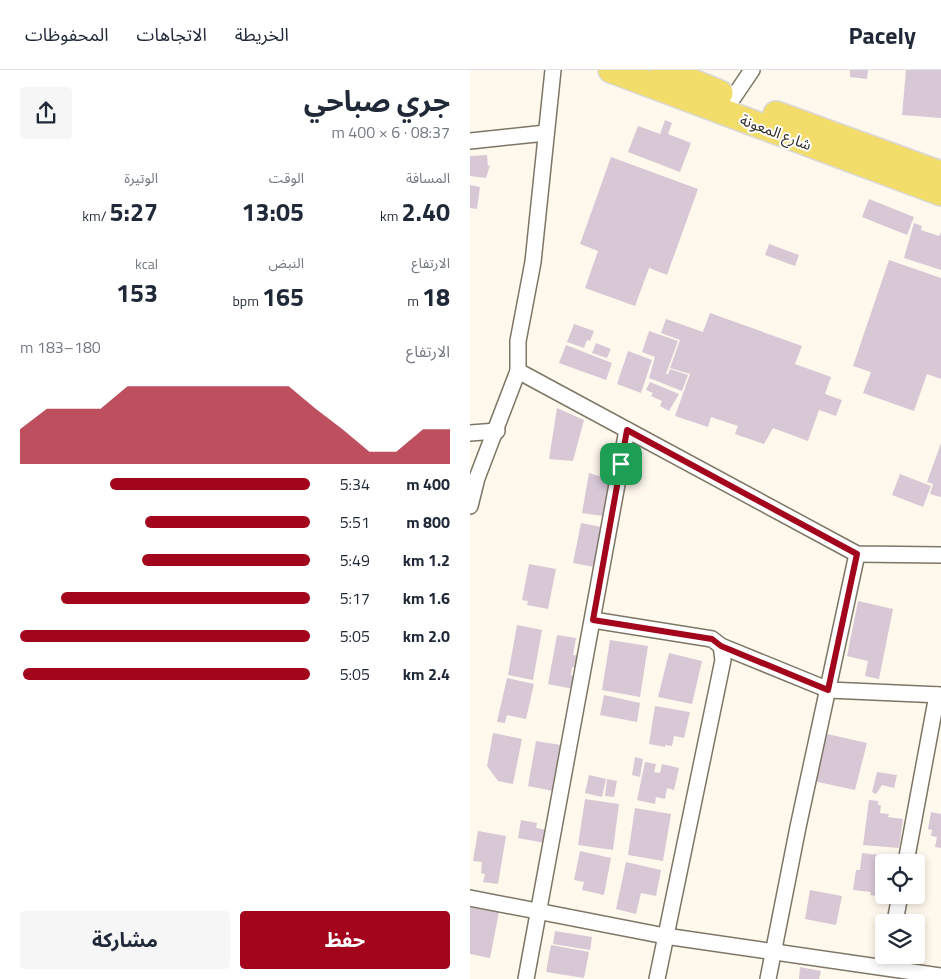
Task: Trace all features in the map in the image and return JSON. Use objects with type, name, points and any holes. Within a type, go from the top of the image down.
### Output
[{"type":"highway","name":"شارع المعونة","points":[[611,70],[941,193]]},
{"type":"highway","name":"شارع المعونة","points":[[664,70],[732,98],[941,174]]},
{"type":"street","points":[[470,506],[477,478],[497,431],[518,371],[518,341],[533,262],[553,70]]},
{"type":"street","points":[[732,98],[752,70]]},
{"type":"street","points":[[470,141],[546,133]]},
{"type":"street","points":[[518,371],[857,554],[941,555]]},
{"type":"street","points":[[526,979],[540,912],[627,430]]},
{"type":"street","points":[[470,434],[497,431]]},
{"type":"street","points":[[768,979],[857,554]]},
{"type":"street","points":[[593,620],[712,639],[721,646],[828,690],[939,695],[908,854]]},
{"type":"street","points":[[657,979],[723,660],[721,646]]},
{"type":"street","points":[[470,898],[666,936],[941,976]]},
{"type":"building","points":[[850,70],[868,70],[867,79],[850,77]]},
{"type":"building","points":[[906,70],[941,70],[941,118],[902,115]]},
{"type":"building","points":[[665,120],[672,123],[668,134],[691,143],[680,172],[628,152],[638,126],[660,134]]},
{"type":"building","points":[[487,155],[488,166],[490,165],[486,178],[470,176],[470,156]]},
{"type":"building","points":[[611,157],[698,189],[667,275],[649,268],[635,306],[585,288],[598,251],[580,244]]},
{"type":"building","points":[[470,185],[480,187],[477,209],[470,208]]},
{"type":"building","points":[[869,199],[914,217],[907,235],[862,217]]},
{"type":"building","points":[[914,223],[922,226],[921,230],[939,236],[941,232],[941,270],[904,258]]},
{"type":"building","points":[[769,244],[799,255],[795,266],[765,255]]},
{"type":"building","points":[[889,260],[941,278],[941,379],[927,374],[914,411],[863,393],[871,372],[853,366]]},
{"type":"building","points":[[710,313],[802,346],[795,364],[831,377],[825,394],[842,400],[836,416],[819,410],[808,441],[773,428],[764,444],[735,434],[738,426],[711,417],[708,427],[675,416],[690,374],[670,368],[680,340],[661,333],[666,319],[703,332]]},
{"type":"building","points":[[574,324],[594,331],[590,341],[587,340],[584,348],[567,342]]},
{"type":"building","points":[[649,331],[678,341],[666,374],[668,374],[670,369],[688,375],[682,391],[649,378],[655,357],[642,352]]},
{"type":"building","points":[[596,343],[611,349],[607,358],[592,353]]},
{"type":"building","points":[[566,345],[612,363],[606,380],[559,363]]},
{"type":"building","points":[[628,351],[652,360],[641,393],[617,384]]},
{"type":"building","points":[[650,382],[679,394],[669,411],[660,406],[662,401],[651,396],[653,393],[646,390]]},
{"type":"building","points":[[557,408],[584,420],[573,461],[549,459]]},
{"type":"building","points":[[941,443],[940,497],[930,494],[933,484],[927,482]]},
{"type":"building","points":[[589,473],[605,478],[605,476],[616,478],[610,517],[582,513]]},
{"type":"building","points":[[900,474],[931,486],[923,507],[892,495]]},
{"type":"building","points":[[581,523],[607,528],[605,536],[600,535],[594,567],[573,563]]},
{"type":"building","points":[[529,564],[556,569],[548,609],[527,605],[528,601],[522,600]]},
{"type":"building","points":[[858,601],[893,609],[879,679],[865,676],[868,661],[847,656]]},
{"type":"building","points":[[517,625],[542,630],[533,680],[508,675]]},
{"type":"building","points":[[557,635],[576,638],[573,655],[580,656],[578,668],[572,667],[571,675],[575,676],[573,689],[548,684]]},
{"type":"building","points":[[610,640],[648,646],[640,697],[602,690]]},
{"type":"building","points":[[669,653],[702,661],[692,704],[658,697]]},
{"type":"building","points":[[507,678],[534,684],[526,719],[507,715],[505,723],[497,722]]},
{"type":"building","points":[[604,695],[640,703],[637,722],[600,715]]},
{"type":"building","points":[[655,706],[690,712],[684,738],[674,736],[672,746],[665,745],[665,747],[649,744]]},
{"type":"building","points":[[493,733],[522,739],[513,784],[498,781],[487,766]]},
{"type":"building","points":[[823,733],[867,743],[855,790],[813,781]]},
{"type":"building","points":[[536,741],[561,745],[553,791],[528,786]]},
{"type":"building","points":[[635,757],[643,759],[640,777],[632,775]]},
{"type":"building","points":[[645,762],[656,764],[654,772],[660,773],[662,764],[679,768],[674,790],[667,788],[665,799],[656,797],[655,804],[637,800]]},
{"type":"building","points":[[877,772],[897,775],[894,788],[882,785],[876,794],[872,792]]},
{"type":"building","points":[[589,775],[606,779],[602,797],[585,793]]},
{"type":"building","points":[[607,779],[617,781],[614,797],[605,796]]},
{"type":"building","points":[[585,799],[619,804],[613,850],[578,845]]},
{"type":"building","points":[[869,800],[878,801],[878,805],[881,805],[880,813],[889,814],[888,817],[903,819],[899,848],[863,845]]},
{"type":"building","points":[[635,808],[671,814],[663,861],[628,855]]},
{"type":"building","points":[[931,812],[941,814],[941,848],[935,847],[937,837],[931,836],[932,830],[928,829]]},
{"type":"building","points":[[521,820],[537,823],[536,828],[547,830],[545,843],[518,838]]},
{"type":"building","points":[[478,831],[506,836],[498,884],[483,882],[485,874],[481,873],[482,862],[473,861]]},
{"type":"building","points":[[580,851],[611,858],[604,895],[582,890],[584,882],[574,880]]},
{"type":"building","points":[[862,853],[875,854],[875,896],[870,895],[871,892],[853,890],[856,870],[860,870]]},
{"type":"building","points":[[626,862],[661,870],[656,896],[641,893],[636,914],[616,909]]},
{"type":"building","points":[[810,890],[842,896],[836,925],[805,919]]},
{"type":"building","points":[[470,907],[499,912],[490,958],[470,954]]},
{"type":"building","points":[[555,931],[592,937],[590,950],[553,944]]},
{"type":"building","points":[[551,945],[589,952],[584,978],[546,972]]},
{"type":"building","points":[[800,967],[821,971],[819,979],[799,979]]},
{"type":"route","points":[[627,430],[857,554],[828,690],[721,646],[712,639],[593,620],[621,464],[627,430]]}]
